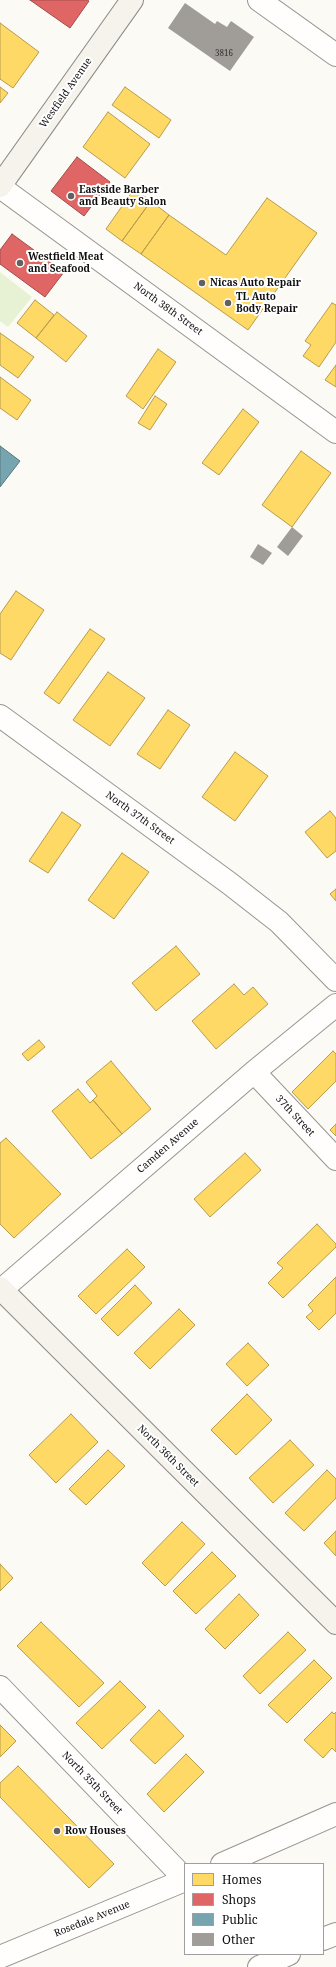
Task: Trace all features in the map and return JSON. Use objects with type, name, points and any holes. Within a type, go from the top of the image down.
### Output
[{"type":"street","name":"Westfield Avenue","points":[[0,186],[132,0]]},
{"type":"street","points":[[259,0],[336,56]]},
{"type":"street","name":"North 38th Street","points":[[0,186],[336,432]]},
{"type":"street","name":"North 37th Street","points":[[0,716],[229,883],[279,922],[336,980]]},
{"type":"street","name":"Camden Avenue","points":[[1,1289],[254,1072],[336,1005]]},
{"type":"street","name":"37th Street","points":[[254,1072],[336,1160]]},
{"type":"street","name":"North 36th Street","points":[[1,1289],[336,1623]]},
{"type":"street","name":"North 35th Street","points":[[0,1687],[184,1879]]},
{"type":"street","points":[[224,1863],[336,1814]]},
{"type":"street","name":"Rosedale Avenue","points":[[0,1957],[184,1880]]},
{"type":"street","points":[[324,1939],[336,1934]]},
{"type":"street","points":[[259,1967],[287,1955]]},
{"type":"green space","points":[[0,272],[32,297],[8,327],[0,321]]},
{"type":"building: Homes","points":[[0,23],[39,52],[13,88],[0,79]]},
{"type":"building: Homes","points":[[0,87],[8,93],[0,103]]},
{"type":"building: Homes","points":[[125,87],[171,120],[159,138],[112,105]]},
{"type":"building: Homes","points":[[108,112],[150,144],[125,178],[83,147]]},
{"type":"building: Homes","points":[[134,189],[151,201],[122,241],[106,229]]},
{"type":"building: Homes","points":[[267,198],[317,233],[248,330],[141,254],[169,215],[226,255]]},
{"type":"building: Homes","points":[[151,201],[169,215],[141,254],[122,241]]},
{"type":"building: Homes","points":[[35,300],[54,315],[36,338],[17,323]]},
{"type":"building: Homes","points":[[332,303],[336,305],[336,342],[319,367],[303,356],[311,345],[305,341]]},
{"type":"building: Homes","points":[[57,312],[87,336],[66,362],[36,338]]},
{"type":"building: Homes","points":[[0,333],[34,357],[18,378],[0,365]]},
{"type":"building: Homes","points":[[158,349],[176,362],[143,409],[126,396]]},
{"type":"building: Homes","points":[[336,365],[336,387],[325,380]]},
{"type":"building: Homes","points":[[0,377],[31,400],[17,420],[0,408]]},
{"type":"building: Homes","points":[[155,396],[167,404],[150,430],[138,423]]},
{"type":"building: Homes","points":[[243,409],[259,422],[219,475],[202,463]]},
{"type":"building: Homes","points":[[301,451],[331,473],[292,527],[262,505]]},
{"type":"building: Homes","points":[[16,591],[44,610],[11,660],[0,653],[0,614]]},
{"type":"building: Homes","points":[[90,629],[105,639],[59,704],[44,693]]},
{"type":"building: Homes","points":[[108,672],[145,698],[110,746],[73,720]]},
{"type":"building: Homes","points":[[168,710],[190,725],[160,769],[137,754]]},
{"type":"building: Homes","points":[[235,752],[268,776],[235,821],[202,797]]},
{"type":"building: Homes","points":[[330,811],[336,818],[336,851],[327,858],[305,832]]},
{"type":"building: Homes","points":[[62,812],[81,825],[48,873],[29,861]]},
{"type":"building: Homes","points":[[122,853],[149,872],[114,919],[88,900]]},
{"type":"building: Homes","points":[[336,889],[336,901],[330,894]]},
{"type":"building: Homes","points":[[176,946],[200,974],[156,1011],[132,983]]},
{"type":"building: Homes","points":[[234,984],[244,995],[253,987],[268,1004],[216,1049],[192,1021]]},
{"type":"building: Homes","points":[[39,1040],[45,1047],[28,1061],[22,1054]]},
{"type":"building: Homes","points":[[333,1051],[336,1054],[336,1081],[308,1109],[292,1092]]},
{"type":"building: Homes","points":[[111,1061],[151,1109],[122,1134],[93,1100],[97,1096],[86,1082]]},
{"type":"building: Homes","points":[[78,1089],[90,1103],[93,1100],[122,1134],[91,1159],[52,1111]]},
{"type":"building: Homes","points":[[336,1124],[336,1136],[330,1130]]},
{"type":"building: Homes","points":[[6,1138],[61,1194],[14,1238],[0,1224],[0,1143]]},
{"type":"building: Homes","points":[[245,1153],[261,1170],[210,1217],[194,1199]]},
{"type":"building: Homes","points":[[317,1224],[336,1244],[336,1247],[283,1298],[268,1283],[283,1268],[277,1263]]},
{"type":"building: Homes","points":[[127,1249],[145,1267],[96,1314],[78,1296]]},
{"type":"building: Homes","points":[[336,1277],[336,1313],[319,1330],[306,1317],[313,1311],[308,1305]]},
{"type":"building: Homes","points":[[135,1285],[152,1303],[118,1336],[101,1319]]},
{"type":"building: Homes","points":[[179,1309],[195,1325],[150,1369],[134,1353]]},
{"type":"building: Homes","points":[[248,1343],[269,1365],[247,1386],[226,1364]]},
{"type":"building: Homes","points":[[247,1394],[272,1420],[236,1455],[211,1430]]},
{"type":"building: Homes","points":[[71,1414],[98,1442],[56,1483],[29,1455]]},
{"type":"building: Homes","points":[[290,1440],[314,1465],[273,1503],[249,1478]]},
{"type":"building: Homes","points":[[108,1450],[125,1466],[86,1505],[69,1489]]},
{"type":"building: Homes","points":[[327,1470],[336,1479],[336,1498],[304,1531],[285,1513]]},
{"type":"building: Homes","points":[[182,1522],[205,1544],[165,1586],[142,1563]]},
{"type":"building: Homes","points":[[336,1531],[336,1556],[324,1543]]},
{"type":"building: Homes","points":[[212,1552],[236,1576],[196,1614],[173,1591]]},
{"type":"building: Homes","points":[[0,1564],[13,1578],[0,1591]]},
{"type":"building: Homes","points":[[239,1594],[259,1615],[225,1649],[205,1629]]},
{"type":"building: Homes","points":[[41,1622],[104,1683],[79,1707],[17,1646]]},
{"type":"building: Homes","points":[[288,1632],[306,1650],[260,1694],[243,1676]]},
{"type":"building: Homes","points":[[314,1660],[332,1678],[287,1723],[268,1705]]},
{"type":"building: Homes","points":[[120,1681],[146,1707],[102,1749],[76,1723]]},
{"type":"building: Homes","points":[[159,1710],[184,1736],[155,1764],[130,1740]]},
{"type":"building: Homes","points":[[332,1712],[334,1714],[336,1712],[336,1752],[332,1748],[323,1758],[304,1740]]},
{"type":"building: Homes","points":[[0,1725],[16,1741],[0,1757]]},
{"type":"building: Homes","points":[[186,1754],[204,1772],[164,1812],[147,1794]]},
{"type":"building: Homes","name":"Row Houses","points":[[18,1766],[114,1864],[89,1888],[0,1797],[0,1783]]},
{"type":"building: Shops","points":[[30,0],[87,0],[89,1],[70,28]]},
{"type":"building: Shops","points":[[77,157],[110,182],[84,216],[51,191]]},
{"type":"building: Shops","points":[[12,234],[64,272],[45,297],[0,264],[0,250]]},
{"type":"building: Public","points":[[0,446],[20,461],[0,487]]},
{"type":"building: Other","points":[[185,3],[215,24],[217,21],[227,27],[231,21],[254,37],[230,71],[168,28]]},
{"type":"building: Other","points":[[292,527],[303,536],[288,556],[277,547]]},
{"type":"building: Other","points":[[258,544],[272,553],[263,565],[250,557]]},
{"type":"place","name":"Eastside Barber and Beauty Salon","points":[[71,196]]},
{"type":"place","name":"Westfield Meat and Seafood","points":[[20,263]]},
{"type":"place","name":"Nicas Auto Repair","points":[[202,283]]},
{"type":"place","name":"TL Auto Body Repair","points":[[228,303]]},
{"type":"place","name":"Row Houses","points":[[57,1831]]}]
